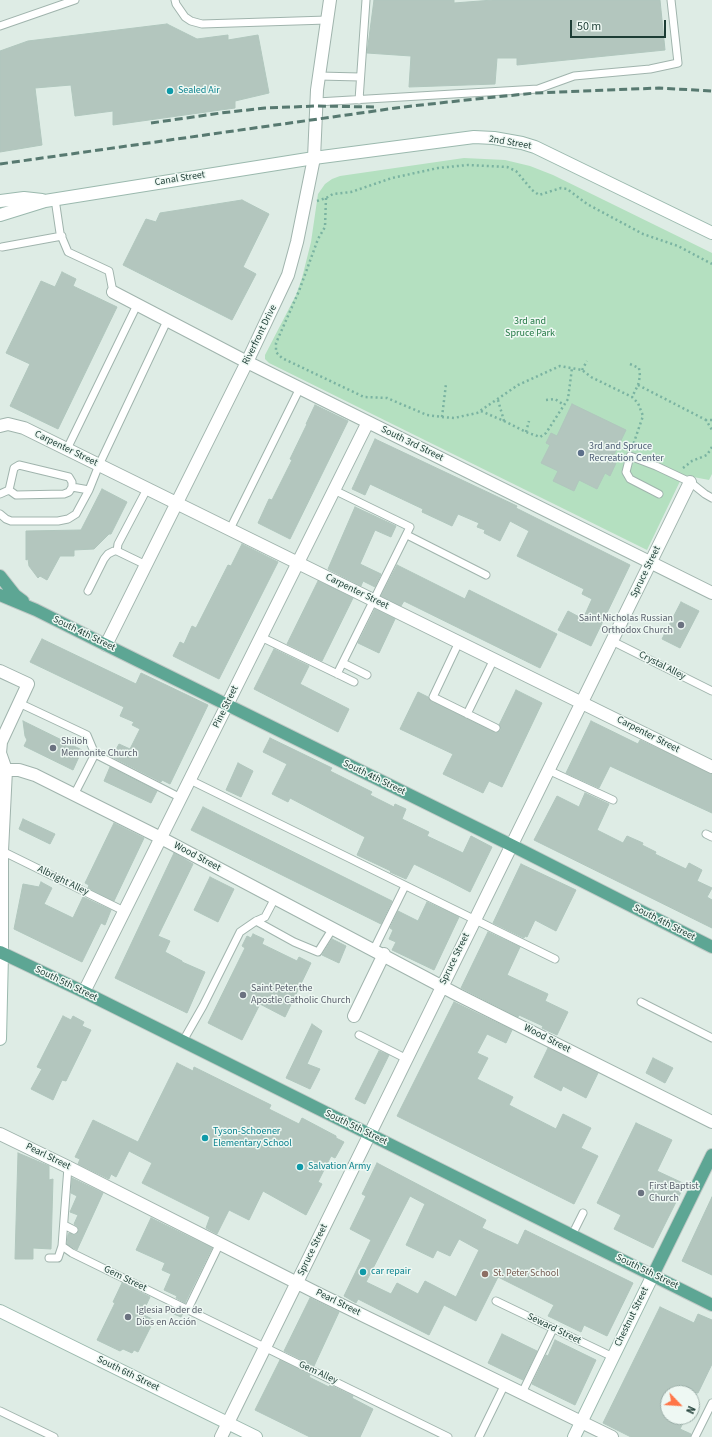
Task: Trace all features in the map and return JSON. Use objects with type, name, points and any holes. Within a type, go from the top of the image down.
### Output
[{"type":"main road","name":"South 4th Street","points":[[0,576],[15,595],[36,610]]},
{"type":"main road","name":"South 4th Street","points":[[0,595],[36,610],[712,947]]},
{"type":"main road","name":"South 5th Street","points":[[1,953],[183,1041],[712,1305]]},
{"type":"main road","name":"Chestnut Street","points":[[653,1275],[712,1155]]},
{"type":"street","name":"Riverfront Drive","points":[[106,645],[247,362],[288,275],[294,258],[314,158],[319,76],[330,0]]},
{"type":"street","name":"2nd Street","points":[[314,158],[474,137],[522,142],[544,151],[712,233]]},
{"type":"street","name":"Canal Street","points":[[0,216],[50,200],[314,158]]},
{"type":"street","name":"Canal Street","points":[[0,201],[24,198],[50,200]]},
{"type":"street","name":"South 3rd Street","points":[[113,292],[247,362],[712,593]]},
{"type":"street","name":"Pine Street","points":[[84,992],[368,422]]},
{"type":"street","name":"Carpenter Street","points":[[0,426],[8,424],[24,428],[582,702],[712,768]]},
{"type":"street","name":"Spruce Street","points":[[221,1437],[690,482]]},
{"type":"street","points":[[0,671],[28,684],[19,703],[5,722],[0,753],[6,770],[2,851],[0,1039]]},
{"type":"street","name":"Wood Street","points":[[6,770],[20,770],[35,775],[161,838],[442,986],[712,1122]]},
{"type":"street","points":[[354,1016],[379,952]]},
{"type":"street","name":"Pearl Street","points":[[0,1134],[612,1437]]},
{"type":"street","name":"Chestnut Street","points":[[574,1437],[653,1275]]},
{"type":"street","name":"South 6th Street","points":[[0,1311],[256,1437]]},
{"type":"lane","points":[[0,26],[75,0]]},
{"type":"lane","points":[[175,0],[185,17],[202,24],[327,20]]},
{"type":"lane","points":[[359,100],[366,0]]},
{"type":"lane","points":[[317,102],[538,89],[574,76],[650,69],[678,63],[671,0]]},
{"type":"lane","points":[[319,76],[360,77]]},
{"type":"lane","points":[[50,200],[68,252],[109,271],[113,292]]},
{"type":"lane","points":[[2,247],[62,236]]},
{"type":"lane","points":[[67,449],[137,305]]},
{"type":"lane","points":[[0,514],[6,520],[11,521],[58,521],[68,519],[76,514],[89,490],[99,465],[168,321]]},
{"type":"lane","points":[[230,529],[300,388]]},
{"type":"lane","points":[[659,494],[630,480],[626,472],[630,456],[690,482],[712,498]]},
{"type":"lane","points":[[19,465],[69,477],[72,482],[72,487],[69,492],[64,494],[16,495],[9,490],[14,468],[19,465]]},
{"type":"lane","points":[[72,487],[89,490]]},
{"type":"lane","points":[[117,551],[118,544],[147,489]]},
{"type":"lane","points":[[0,494],[9,490]]},
{"type":"lane","points":[[334,490],[410,527],[337,674]]},
{"type":"lane","points":[[407,535],[486,575]]},
{"type":"lane","points":[[88,590],[108,554],[117,551],[146,565]]},
{"type":"lane","points":[[261,637],[354,682]]},
{"type":"lane","name":"Crystal Alley","points":[[612,641],[712,691]]},
{"type":"lane","points":[[459,642],[433,697],[496,728]]},
{"type":"lane","points":[[467,714],[494,659]]},
{"type":"lane","points":[[343,663],[367,676]]},
{"type":"lane","points":[[19,703],[87,736],[95,754],[181,798]]},
{"type":"lane","points":[[74,795],[95,754]]},
{"type":"lane","points":[[548,770],[613,800]]},
{"type":"lane","points":[[190,780],[555,958]]},
{"type":"lane","name":"Albright Alley","points":[[2,851],[124,911]]},
{"type":"lane","points":[[379,952],[405,886]]},
{"type":"lane","points":[[183,1041],[203,1006],[240,932],[256,921],[265,917],[275,898]]},
{"type":"lane","points":[[256,921],[294,942],[318,952],[333,928]]},
{"type":"lane","points":[[641,1002],[712,1038]]},
{"type":"lane","points":[[359,1035],[406,1059]]},
{"type":"lane","points":[[49,1258],[58,1258],[62,1246],[68,1167]]},
{"type":"lane","points":[[572,1235],[583,1214]]},
{"type":"lane","points":[[64,1225],[74,1230]]},
{"type":"lane","points":[[188,1309],[220,1243]]},
{"type":"lane","name":"Gem Street","points":[[62,1246],[72,1253],[188,1309]]},
{"type":"lane","name":"Seward Street","points":[[496,1301],[612,1357]]},
{"type":"lane","name":"Gem Alley","points":[[188,1309],[448,1437]]},
{"type":"lane","points":[[522,1392],[553,1329]]},
{"type":"lane","points":[[479,1437],[505,1384]]},
{"type":"lane","points":[[695,1437],[712,1403]]},
{"type":"lane","points":[[0,1410],[54,1437]]},
{"type":"path","points":[[305,204],[326,198],[333,194],[351,192],[392,178],[438,168],[468,165],[507,167],[516,171],[532,190],[539,195],[561,188],[567,189],[587,204],[643,234],[678,246],[712,264]]},
{"type":"path","points":[[326,198],[325,226],[318,239],[299,291],[276,343],[276,352],[282,358],[364,397],[387,398],[427,415],[454,418],[478,413],[518,385],[560,366],[582,370],[591,377],[632,397],[638,404],[643,416],[635,436],[630,456]]},
{"type":"path","points":[[582,370],[587,361]]},
{"type":"path","points":[[630,364],[639,368],[640,376],[638,385],[632,397]]},
{"type":"path","points":[[480,411],[504,420],[526,432],[540,437],[546,433],[568,399],[572,368]]},
{"type":"path","points":[[442,417],[446,384]]},
{"type":"path","points":[[638,385],[706,420],[712,420]]},
{"type":"path","points":[[546,400],[555,399],[564,405]]},
{"type":"path","points":[[498,400],[504,420]]},
{"type":"path","points":[[706,420],[712,430]]},
{"type":"path","points":[[526,432],[530,421]]},
{"type":"path","points":[[675,475],[692,461],[707,455],[712,447]]},
{"type":"green space","name":"3rd and Spruce Park","points":[[464,158],[505,160],[530,166],[553,175],[712,253],[712,474],[709,480],[683,475],[647,550],[269,363],[265,359],[265,355],[296,295],[302,278],[311,242],[318,194],[325,184],[340,176]]},
{"type":"building","points":[[374,0],[454,0],[454,3],[493,0],[660,0],[665,50],[517,65],[517,58],[497,58],[495,84],[409,87],[411,56],[367,53]]},
{"type":"building","name":"Sealed Air","points":[[167,24],[197,39],[228,35],[228,40],[258,35],[269,93],[235,101],[235,108],[113,125],[113,111],[75,116],[71,85],[35,88],[42,145],[0,152],[0,51],[28,41]]},
{"type":"building","points":[[242,200],[269,214],[243,267],[256,274],[232,320],[123,265],[146,219],[156,222],[160,213]]},
{"type":"building","points":[[62,272],[76,279],[73,286],[117,307],[58,429],[10,406],[30,364],[6,353],[41,281],[55,287]]},
{"type":"building","name":"3rd and Spruce Recreation Center","points":[[572,404],[626,430],[611,461],[616,463],[610,476],[605,473],[597,489],[579,480],[574,491],[553,481],[558,471],[541,463],[550,445],[546,443],[551,433],[557,436]]},
{"type":"building","points":[[315,405],[348,421],[290,539],[258,523],[269,499],[272,500],[292,460],[290,459]]},
{"type":"building","points":[[375,439],[517,506],[516,508],[630,565],[591,646],[558,630],[568,611],[583,619],[592,599],[582,594],[584,589],[517,556],[529,531],[510,521],[500,541],[484,533],[485,530],[477,527],[479,523],[458,514],[452,526],[422,512],[423,509],[370,484],[365,495],[352,489]]},
{"type":"building","points":[[102,489],[127,502],[111,534],[109,534],[94,549],[74,550],[74,556],[60,556],[47,580],[40,576],[38,578],[29,566],[28,559],[26,560],[26,531],[81,530]]},
{"type":"building","points":[[355,507],[396,526],[391,537],[375,530],[360,564],[381,574],[375,587],[363,581],[361,586],[328,569]]},
{"type":"building","points":[[242,544],[278,562],[219,679],[173,656],[180,642],[184,644],[192,626],[196,628],[228,565],[231,566]]},
{"type":"building","points":[[397,565],[465,599],[469,590],[557,634],[540,668],[404,601],[401,606],[381,596]]},
{"type":"building","points":[[318,581],[353,598],[322,661],[287,644]]},
{"type":"building","name":"Saint Nicholas Russian Orthodox Church","points":[[681,602],[699,611],[680,648],[662,639]]},
{"type":"building","points":[[375,609],[395,619],[379,653],[358,643]]},
{"type":"building","points":[[42,639],[136,684],[141,673],[208,705],[170,784],[162,780],[161,782],[114,758],[115,756],[113,755],[119,744],[130,749],[140,729],[132,725],[134,722],[120,716],[124,707],[30,662]]},
{"type":"building","points":[[274,649],[309,666],[300,684],[349,709],[338,732],[254,689]]},
{"type":"building","points":[[516,690],[542,703],[502,787],[489,781],[483,793],[443,774],[453,754],[400,729],[418,692],[428,697],[431,701],[497,733],[501,730],[499,725]]},
{"type":"building","name":"Shiloh Mennonite Church","points":[[23,721],[82,750],[73,770],[24,746],[27,740]]},
{"type":"building","points":[[591,721],[638,744],[640,740],[712,774],[712,813],[610,766],[599,788],[566,773]]},
{"type":"building","points":[[270,738],[332,768],[330,771],[372,792],[370,795],[394,807],[395,804],[406,809],[402,819],[429,832],[427,836],[463,853],[471,836],[492,847],[470,892],[414,864],[406,879],[390,872],[391,871],[357,855],[365,837],[290,798],[288,802],[272,794],[287,764],[263,752]]},
{"type":"building","points":[[238,763],[253,771],[241,797],[226,790]]},
{"type":"building","points":[[110,767],[157,791],[151,803],[104,781]]},
{"type":"building","points":[[585,793],[609,804],[597,830],[623,843],[627,836],[643,843],[642,845],[656,852],[655,854],[686,869],[689,863],[702,870],[697,881],[712,888],[707,897],[712,900],[712,928],[534,840],[557,796],[579,807]]},
{"type":"building","points":[[203,807],[392,901],[381,924],[191,830]]},
{"type":"building","points":[[23,819],[55,834],[50,844],[19,829]]},
{"type":"building","points":[[114,823],[144,838],[114,901],[88,888],[89,885],[85,883]]},
{"type":"building","points":[[174,853],[193,864],[158,936],[170,941],[165,952],[182,962],[205,972],[187,1013],[115,978]]},
{"type":"building","points":[[521,864],[576,890],[556,931],[535,920],[527,937],[525,936],[524,938],[493,923]]},
{"type":"building","points":[[210,877],[234,889],[218,922],[194,910]]},
{"type":"building","points":[[41,882],[52,888],[44,904],[73,918],[83,897],[111,910],[105,925],[101,923],[82,962],[14,929],[23,884],[39,887]]},
{"type":"building","points":[[427,902],[459,917],[434,970],[392,950],[396,942],[389,939],[393,930],[390,928],[398,911],[418,921]]},
{"type":"building","points":[[488,932],[520,947],[507,975],[548,994],[545,1001],[568,1012],[557,1035],[542,1028],[543,1026],[519,1015],[518,1017],[461,988]]},
{"type":"building","name":"Saint Peter the Apostle Catholic Church","points":[[253,934],[264,939],[262,944],[297,961],[299,957],[311,963],[285,1017],[260,1004],[242,1040],[208,1023],[245,948],[242,946],[247,936],[251,938]]},
{"type":"building","points":[[332,939],[346,946],[339,963],[322,955]]},
{"type":"building","points":[[454,1002],[512,1030],[506,1043],[487,1034],[477,1053],[488,1058],[477,1079],[513,1097],[509,1105],[556,1129],[563,1114],[591,1128],[581,1148],[598,1156],[574,1204],[397,1116]]},
{"type":"building","points":[[63,1016],[71,1020],[73,1016],[84,1022],[82,1026],[91,1030],[66,1081],[62,1080],[53,1100],[31,1089],[42,1069],[37,1067]]},
{"type":"building","points":[[312,1024],[322,1031],[307,1064],[320,1069],[310,1089],[286,1078]]},
{"type":"building","points":[[548,1048],[598,1073],[586,1098],[563,1086],[561,1091],[534,1077]]},
{"type":"building","points":[[379,1051],[389,1055],[365,1104],[355,1099]]},
{"type":"building","points":[[653,1058],[673,1068],[665,1083],[646,1073]]},
{"type":"building","name":"Tyson-Schoener Elementary School","points":[[177,1063],[193,1071],[194,1067],[271,1105],[269,1109],[299,1124],[302,1118],[336,1136],[336,1138],[344,1142],[335,1158],[331,1156],[318,1182],[322,1184],[306,1215],[263,1191],[249,1220],[229,1210],[217,1234],[206,1228],[210,1217],[142,1183],[152,1163],[129,1151],[116,1177],[111,1174],[109,1179],[78,1164],[80,1159],[75,1157],[93,1120],[138,1142]]},
{"type":"building","name":"First Baptist Church","points":[[636,1123],[672,1140],[657,1171],[685,1184],[653,1248],[614,1229],[621,1215],[597,1203]]},
{"type":"building","points":[[18,1153],[49,1166],[49,1180],[53,1179],[51,1249],[33,1248],[33,1259],[15,1259]]},
{"type":"building","points":[[377,1163],[486,1220],[482,1228],[518,1245],[525,1230],[633,1283],[607,1336],[584,1325],[581,1332],[548,1316],[554,1305],[498,1277],[476,1321],[444,1305],[429,1335],[358,1299],[356,1303],[344,1296],[371,1240],[350,1229],[366,1196],[362,1194]],"holes":[[[410,1196],[425,1204],[406,1245],[433,1258],[437,1250],[450,1256],[459,1239],[479,1250],[456,1297],[425,1281],[418,1294],[397,1283],[391,1294],[366,1282]]]},
{"type":"building","points":[[72,1178],[103,1193],[77,1250],[67,1244],[69,1233],[75,1235],[79,1230],[74,1224],[78,1215],[70,1212],[77,1196],[71,1193]]},
{"type":"building","points":[[712,1197],[712,1275],[682,1261]]},
{"type":"building","points":[[151,1218],[212,1248],[185,1303],[176,1298],[177,1296],[164,1290],[171,1274],[162,1270],[165,1263],[136,1250]]},
{"type":"building","name":"Iglesia Poder de Dios en Acción","points":[[122,1283],[150,1297],[142,1314],[154,1320],[138,1352],[134,1350],[132,1353],[123,1349],[120,1351],[97,1340],[115,1303],[113,1302]]},
{"type":"building","points":[[310,1298],[339,1312],[314,1366],[284,1351]]},
{"type":"building","points":[[171,1307],[183,1313],[181,1317],[169,1312]]},
{"type":"building","points":[[660,1307],[694,1323],[698,1314],[712,1320],[712,1364],[700,1389],[700,1385],[660,1385],[660,1425],[682,1425],[680,1429],[691,1434],[690,1437],[631,1437],[603,1423]]},
{"type":"building","points":[[502,1334],[537,1351],[523,1380],[488,1363]]},
{"type":"building","points":[[555,1340],[596,1360],[575,1405],[532,1384],[546,1355],[548,1356]]},
{"type":"building","points":[[280,1360],[310,1375],[309,1377],[329,1387],[330,1385],[353,1396],[352,1398],[373,1409],[360,1437],[310,1437],[255,1410]]},
{"type":"railway","points":[[0,164],[403,107],[476,99],[535,93],[659,88],[712,91]]},
{"type":"railway","points":[[151,123],[265,108],[317,106],[375,107]]},
{"type":"place","name":"Sealed Air","points":[[170,91]]},
{"type":"place","name":"3rd and Spruce Recreation Center","points":[[581,453]]},
{"type":"place","name":"Saint Nicholas Russian Orthodox Church","points":[[681,625]]},
{"type":"place","name":"Shiloh Mennonite Church","points":[[53,748]]},
{"type":"place","name":"Saint Peter the Apostle Catholic Church","points":[[243,995]]},
{"type":"place","name":"Tyson-Schoener Elementary School","points":[[205,1138]]},
{"type":"place","name":"Salvation Army","points":[[300,1167]]},
{"type":"place","name":"First Baptist Church","points":[[641,1193]]},
{"type":"place","name":"car repair","points":[[363,1272]]},
{"type":"place","name":"St. Peter School","points":[[485,1274]]},
{"type":"place","name":"Iglesia Poder de Dios en Acción","points":[[128,1317]]}]
